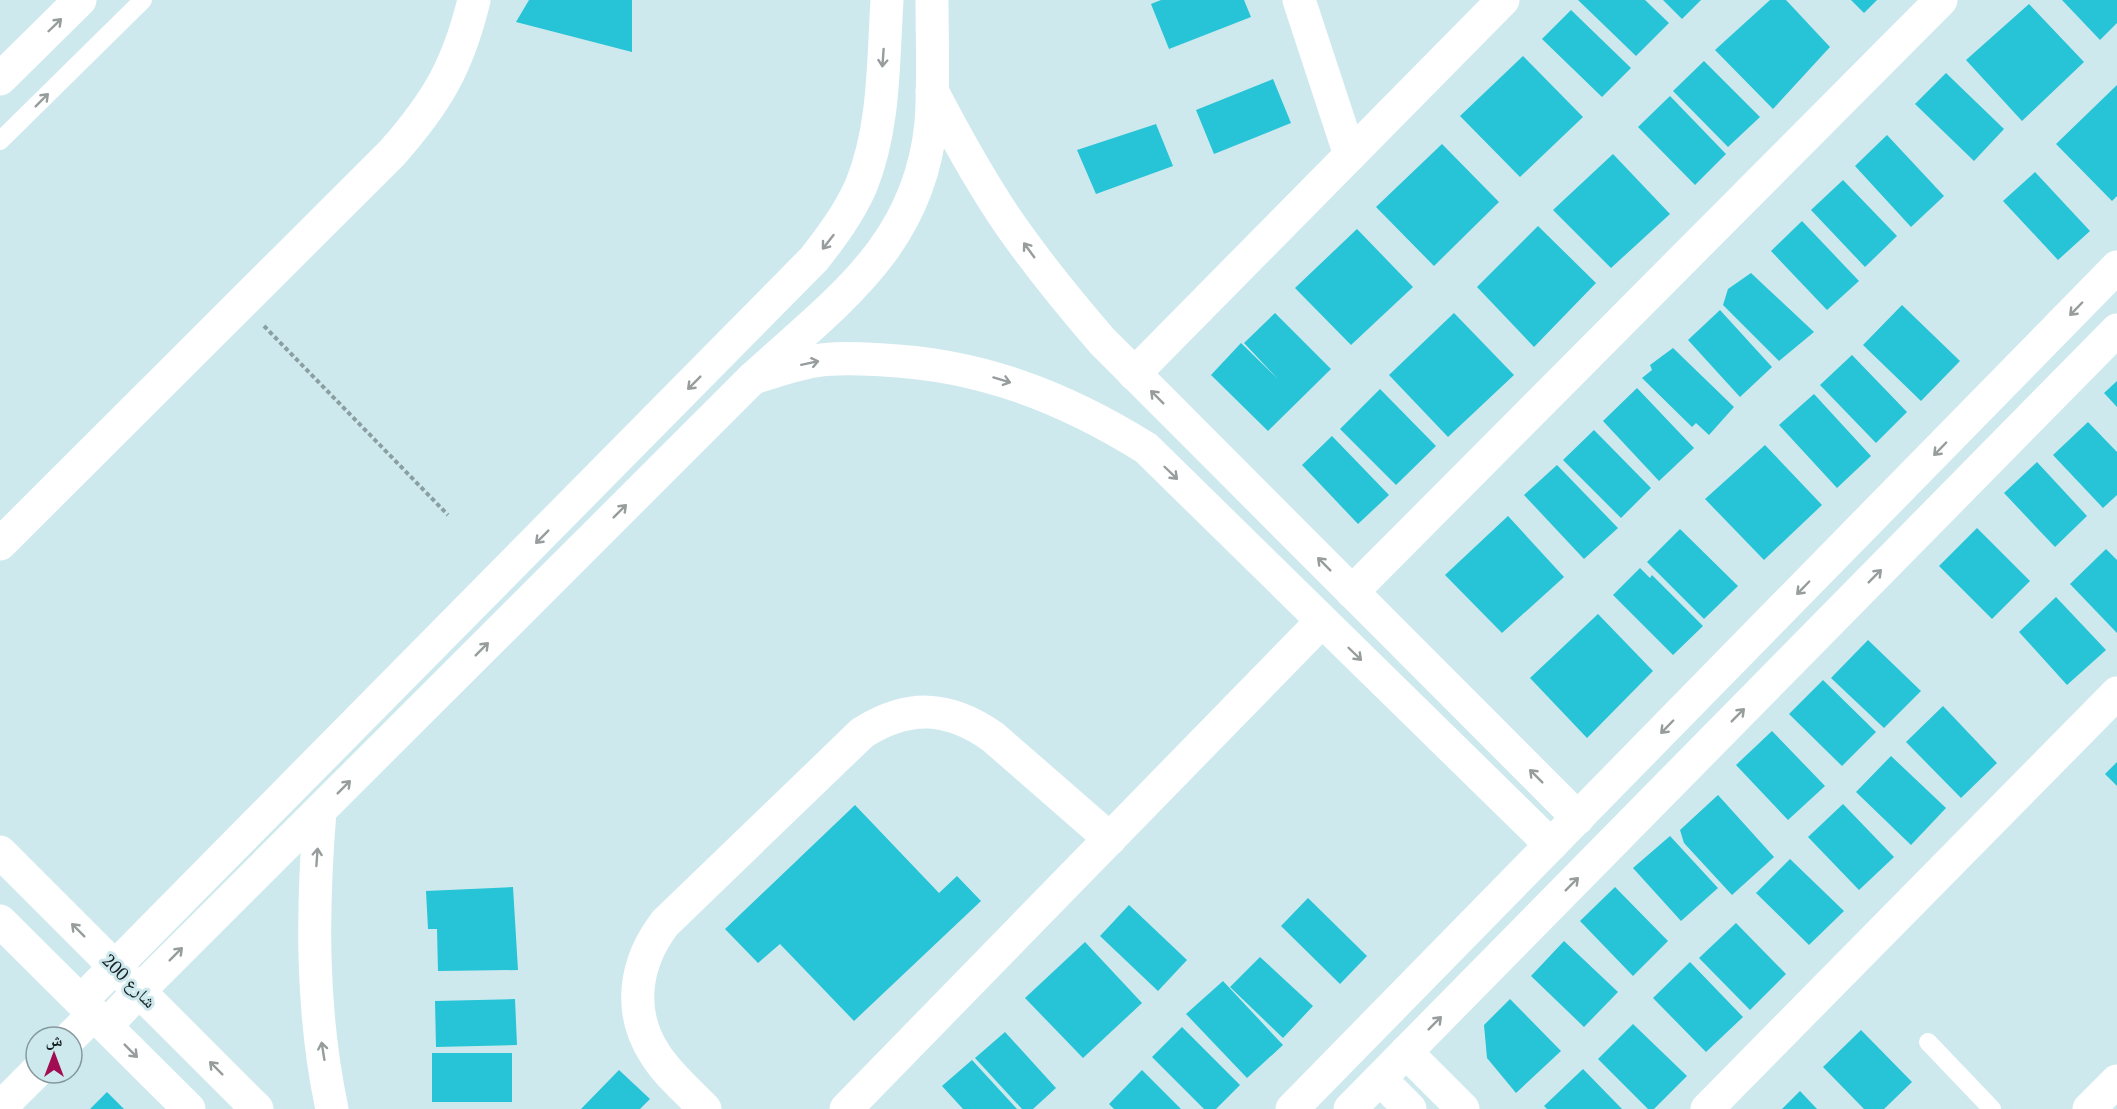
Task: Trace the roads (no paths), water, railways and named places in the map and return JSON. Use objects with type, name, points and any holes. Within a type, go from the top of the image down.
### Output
[{"type":"street","points":[[0,79],[80,0]]},
{"type":"street","points":[[0,544],[392,153],[421,120],[445,83],[458,53],[474,0]]},
{"type":"street","points":[[94,1014],[114,966],[725,352],[814,259],[838,227],[861,186],[877,133],[887,0]]},
{"type":"street","points":[[83,1025],[94,1014],[139,991],[753,378],[848,292],[870,269],[889,244],[904,216],[925,156],[932,91],[932,0]]},
{"type":"street","points":[[1299,0],[1350,155]]},
{"type":"street","points":[[1134,374],[1503,0]]},
{"type":"street","points":[[1352,592],[1941,0]]},
{"type":"street","points":[[932,91],[982,182],[1011,226],[1054,285],[1102,341],[1578,818]]},
{"type":"street","points":[[1292,1109],[2117,267]]},
{"type":"street","points":[[1350,1109],[2117,330]]},
{"type":"street","points":[[725,352],[753,378]]},
{"type":"street","points":[[753,378],[816,361],[858,359],[942,366],[983,374],[1026,387],[1067,404],[1108,425],[1146,448],[1551,845]]},
{"type":"street","points":[[846,1109],[1322,621]]},
{"type":"street","points":[[1707,1109],[2117,693]]},
{"type":"street","points":[[705,1109],[667,1070],[646,1039],[640,1022],[638,986],[646,952],[665,923],[862,733],[880,721],[901,714],[933,712],[960,718],[978,726],[993,736],[1110,839]]},
{"type":"street","points":[[320,811],[314,917],[316,985],[321,1041],[332,1109]]},
{"type":"street","name":"شارع 200","points":[[0,852],[257,1109]]},
{"type":"street","points":[[0,921],[189,1109]]},
{"type":"street","points":[[1406,1052],[1463,1109]]},
{"type":"street","points":[[1380,1079],[1410,1109]]},
{"type":"street","points":[[2089,1109],[2117,1081]]},
{"type":"street","points":[[0,1108],[24,1084]]},
{"type":"lane","points":[[0,141],[143,0]]},
{"type":"lane","points":[[1928,1042],[1992,1109]]}]
